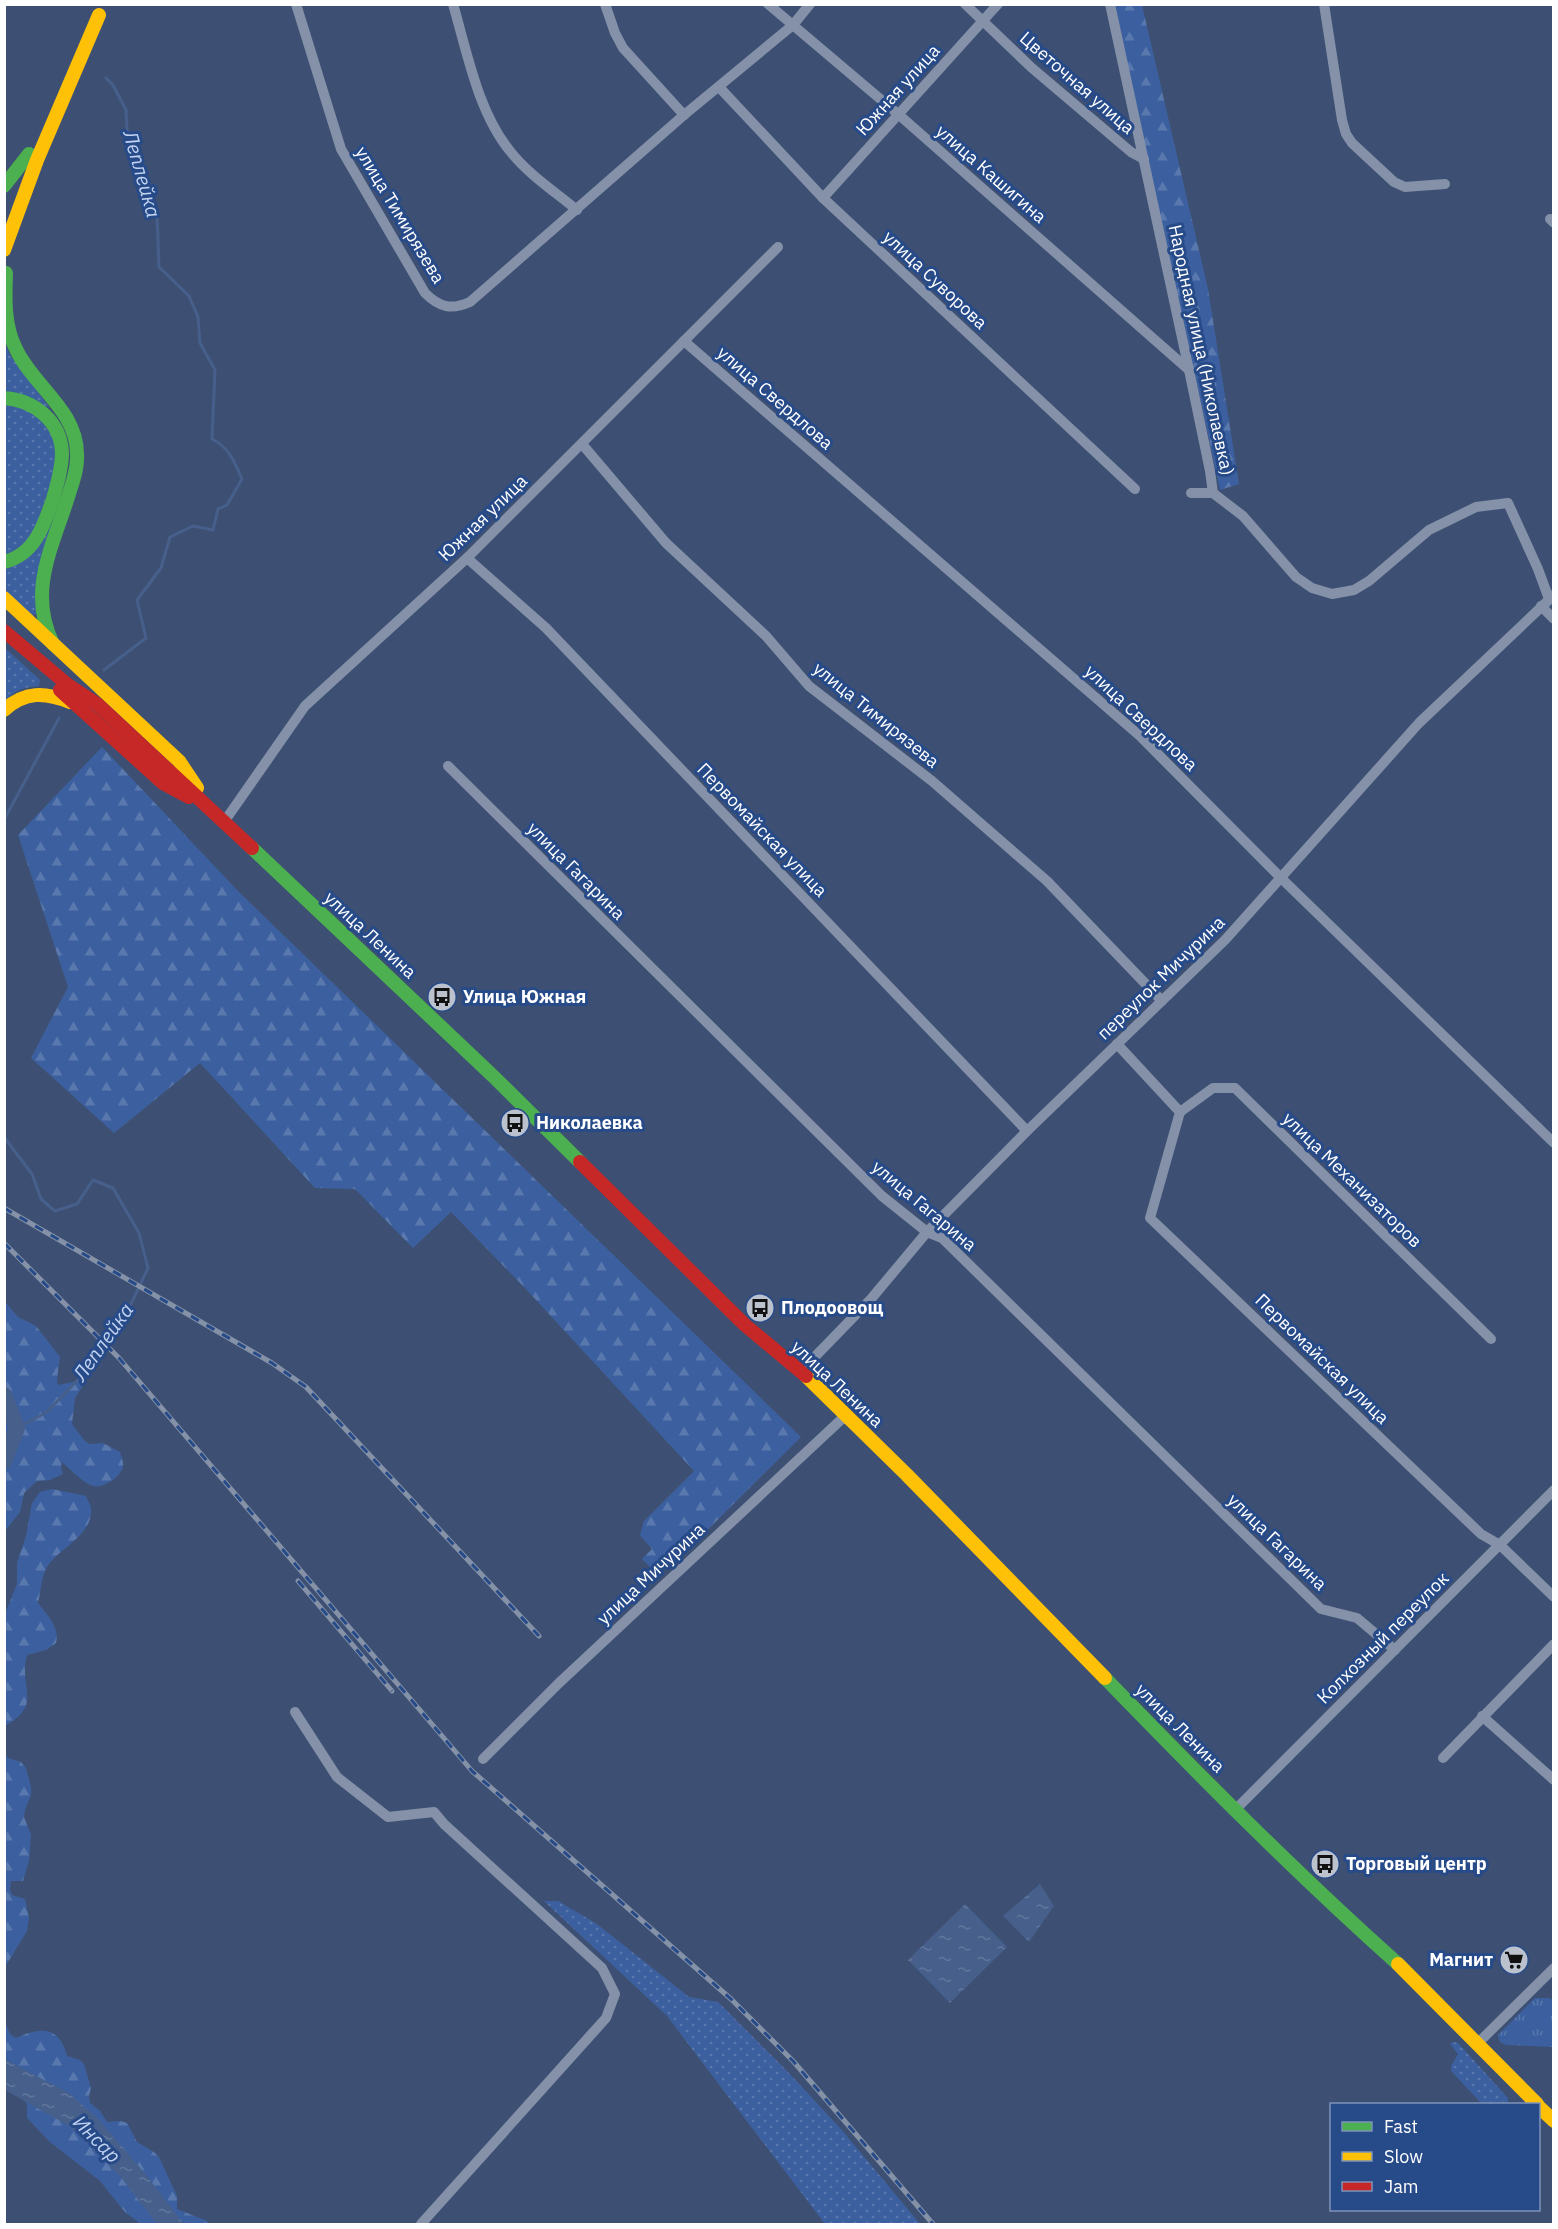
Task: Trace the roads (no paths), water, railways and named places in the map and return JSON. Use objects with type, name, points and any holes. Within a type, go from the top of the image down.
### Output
[{"type":"main road","points":[[4,249],[61,101],[102,10]]},
{"type":"main road","points":[[4,223],[29,154],[78,40],[102,10]]},
{"type":"main road","points":[[53,644],[42,617],[42,588],[72,486],[78,451],[67,418],[22,362],[10,338],[5,303],[5,276],[45,159],[61,101]]},
{"type":"main road","points":[[4,186],[29,154]]},
{"type":"main road","points":[[4,398],[26,401],[50,419],[58,434],[63,454],[58,480],[41,531],[20,557],[4,562]]},
{"type":"main road","points":[[4,598],[179,761],[212,811]]},
{"type":"main road","points":[[4,609],[75,675],[97,704]]},
{"type":"main road","points":[[4,631],[68,686],[97,704]]},
{"type":"main road","points":[[4,642],[163,783],[212,811]]},
{"type":"main road","points":[[4,710],[22,696],[32,693],[55,696],[77,705]]},
{"type":"main road","name":"улица Ленина","points":[[97,704],[494,1077],[745,1325],[801,1371],[907,1475],[1203,1779],[1342,1914],[1404,1969],[1536,2103]]},
{"type":"main road","name":"улица Ленина","points":[[1540,2107],[1554,2121]]},
{"type":"street","name":"улица Тимирязева","points":[[296,4],[341,149],[425,293],[434,302],[446,307],[459,307],[471,302],[577,210]]},
{"type":"street","points":[[453,4],[486,110],[495,130],[526,168],[577,210],[684,115],[793,25],[810,4]]},
{"type":"street","points":[[605,4],[623,48],[684,115]]},
{"type":"street","name":"улица Кашигина","points":[[768,4],[898,114],[1189,370]]},
{"type":"street","name":"Цветочная улица","points":[[965,4],[1032,68],[1131,152],[1144,159]]},
{"type":"street","name":"Южная улица","points":[[823,198],[998,4]]},
{"type":"street","name":"Народная улица (Николаевка)","points":[[1110,4],[1189,370],[1213,493],[1243,516],[1296,577],[1312,588],[1332,594],[1354,590],[1369,581],[1429,530],[1476,507],[1508,503],[1538,568],[1548,600]]},
{"type":"street","points":[[1324,4],[1342,120],[1346,134],[1352,143],[1385,174],[1405,187],[1445,184]]},
{"type":"street","name":"улица Суворова","points":[[719,87],[823,198],[1135,489]]},
{"type":"street","name":"Южная улица","points":[[224,822],[305,706],[467,558],[778,247]]},
{"type":"street","name":"улица Свердлова","points":[[684,341],[1140,736],[1281,878],[1554,1143]]},
{"type":"street","name":"улица Тимирязева","points":[[582,444],[666,543],[766,636],[809,686],[932,782],[1047,881],[1162,1001]]},
{"type":"street","points":[[1191,494],[1213,493]]},
{"type":"street","name":"Первомайская улица","points":[[467,558],[554,637],[1027,1131]]},
{"type":"street","points":[[1548,600],[1554,619]]},
{"type":"street","name":"переулок Мичурина","points":[[801,1371],[871,1299],[927,1232],[1027,1131],[1225,940],[1419,723],[1548,600]]},
{"type":"street","name":"улица Гагарина","points":[[447,766],[882,1196],[927,1232],[942,1238],[1321,1609],[1357,1618],[1395,1650]]},
{"type":"street","points":[[1117,1044],[1180,1112]]},
{"type":"street","name":"улица Механизаторов","points":[[1180,1112],[1213,1088],[1235,1088],[1491,1339]]},
{"type":"street","name":"Первомайская улица","points":[[1180,1112],[1150,1218],[1481,1534],[1500,1545],[1554,1597]]},
{"type":"street","name":"улица Мичурина","points":[[483,1760],[559,1683],[845,1416]]},
{"type":"street","name":"Колхозный переулок","points":[[1236,1809],[1554,1491]]},
{"type":"street","points":[[1443,1758],[1554,1644]]},
{"type":"street","points":[[295,1712],[337,1777],[388,1817],[434,1812],[444,1824],[602,1968],[615,1994],[606,2018],[421,2224]]},
{"type":"street","points":[[1482,1716],[1554,1780]]},
{"type":"street","points":[[1477,2044],[1554,1968]]},
{"type":"water","points":[[1040,1884],[1054,1906],[1029,1942],[1003,1916]]},
{"type":"water","points":[[965,1904],[1007,1947],[950,2003],[908,1960]]},
{"type":"water","name":"Инсар","points":[[4,2059],[69,2093],[99,2120],[184,2224],[157,2224],[119,2175],[71,2127],[5,2090]]},
{"type":"waterway","name":"Леплейка","points":[[104,670],[146,638],[137,600],[161,568],[170,537],[193,526],[213,530],[218,509],[227,505],[242,479],[227,451],[212,439],[215,370],[200,343],[198,317],[189,296],[159,267],[157,215],[148,181],[127,130],[126,110],[113,85],[106,78]]},
{"type":"waterway","name":"Леплейка","points":[[4,820],[59,718]]},
{"type":"waterway","name":"Леплейка","points":[[4,1137],[32,1174],[41,1199],[55,1211],[77,1204],[93,1180],[113,1188],[139,1233],[148,1268],[123,1321],[91,1366],[47,1412],[17,1428]]},
{"type":"waterway","name":"Леплейка","points":[[4,1395],[17,1428],[4,1461]]},
{"type":"railway","points":[[4,1208],[272,1363],[306,1387],[539,1636]]},
{"type":"railway","points":[[4,1243],[119,1358],[472,1771],[731,1999],[793,2061],[933,2224]]},
{"type":"railway","points":[[298,1581],[392,1691]]},
{"type":"place","name":"Улица Южная","points":[[442,997]]},
{"type":"place","name":"Николаевка","points":[[515,1123]]},
{"type":"place","name":"Плодоовощ","points":[[760,1308]]},
{"type":"place","name":"Торговый центр","points":[[1325,1864]]},
{"type":"place","name":"Магнит","points":[[1514,1960]]}]
